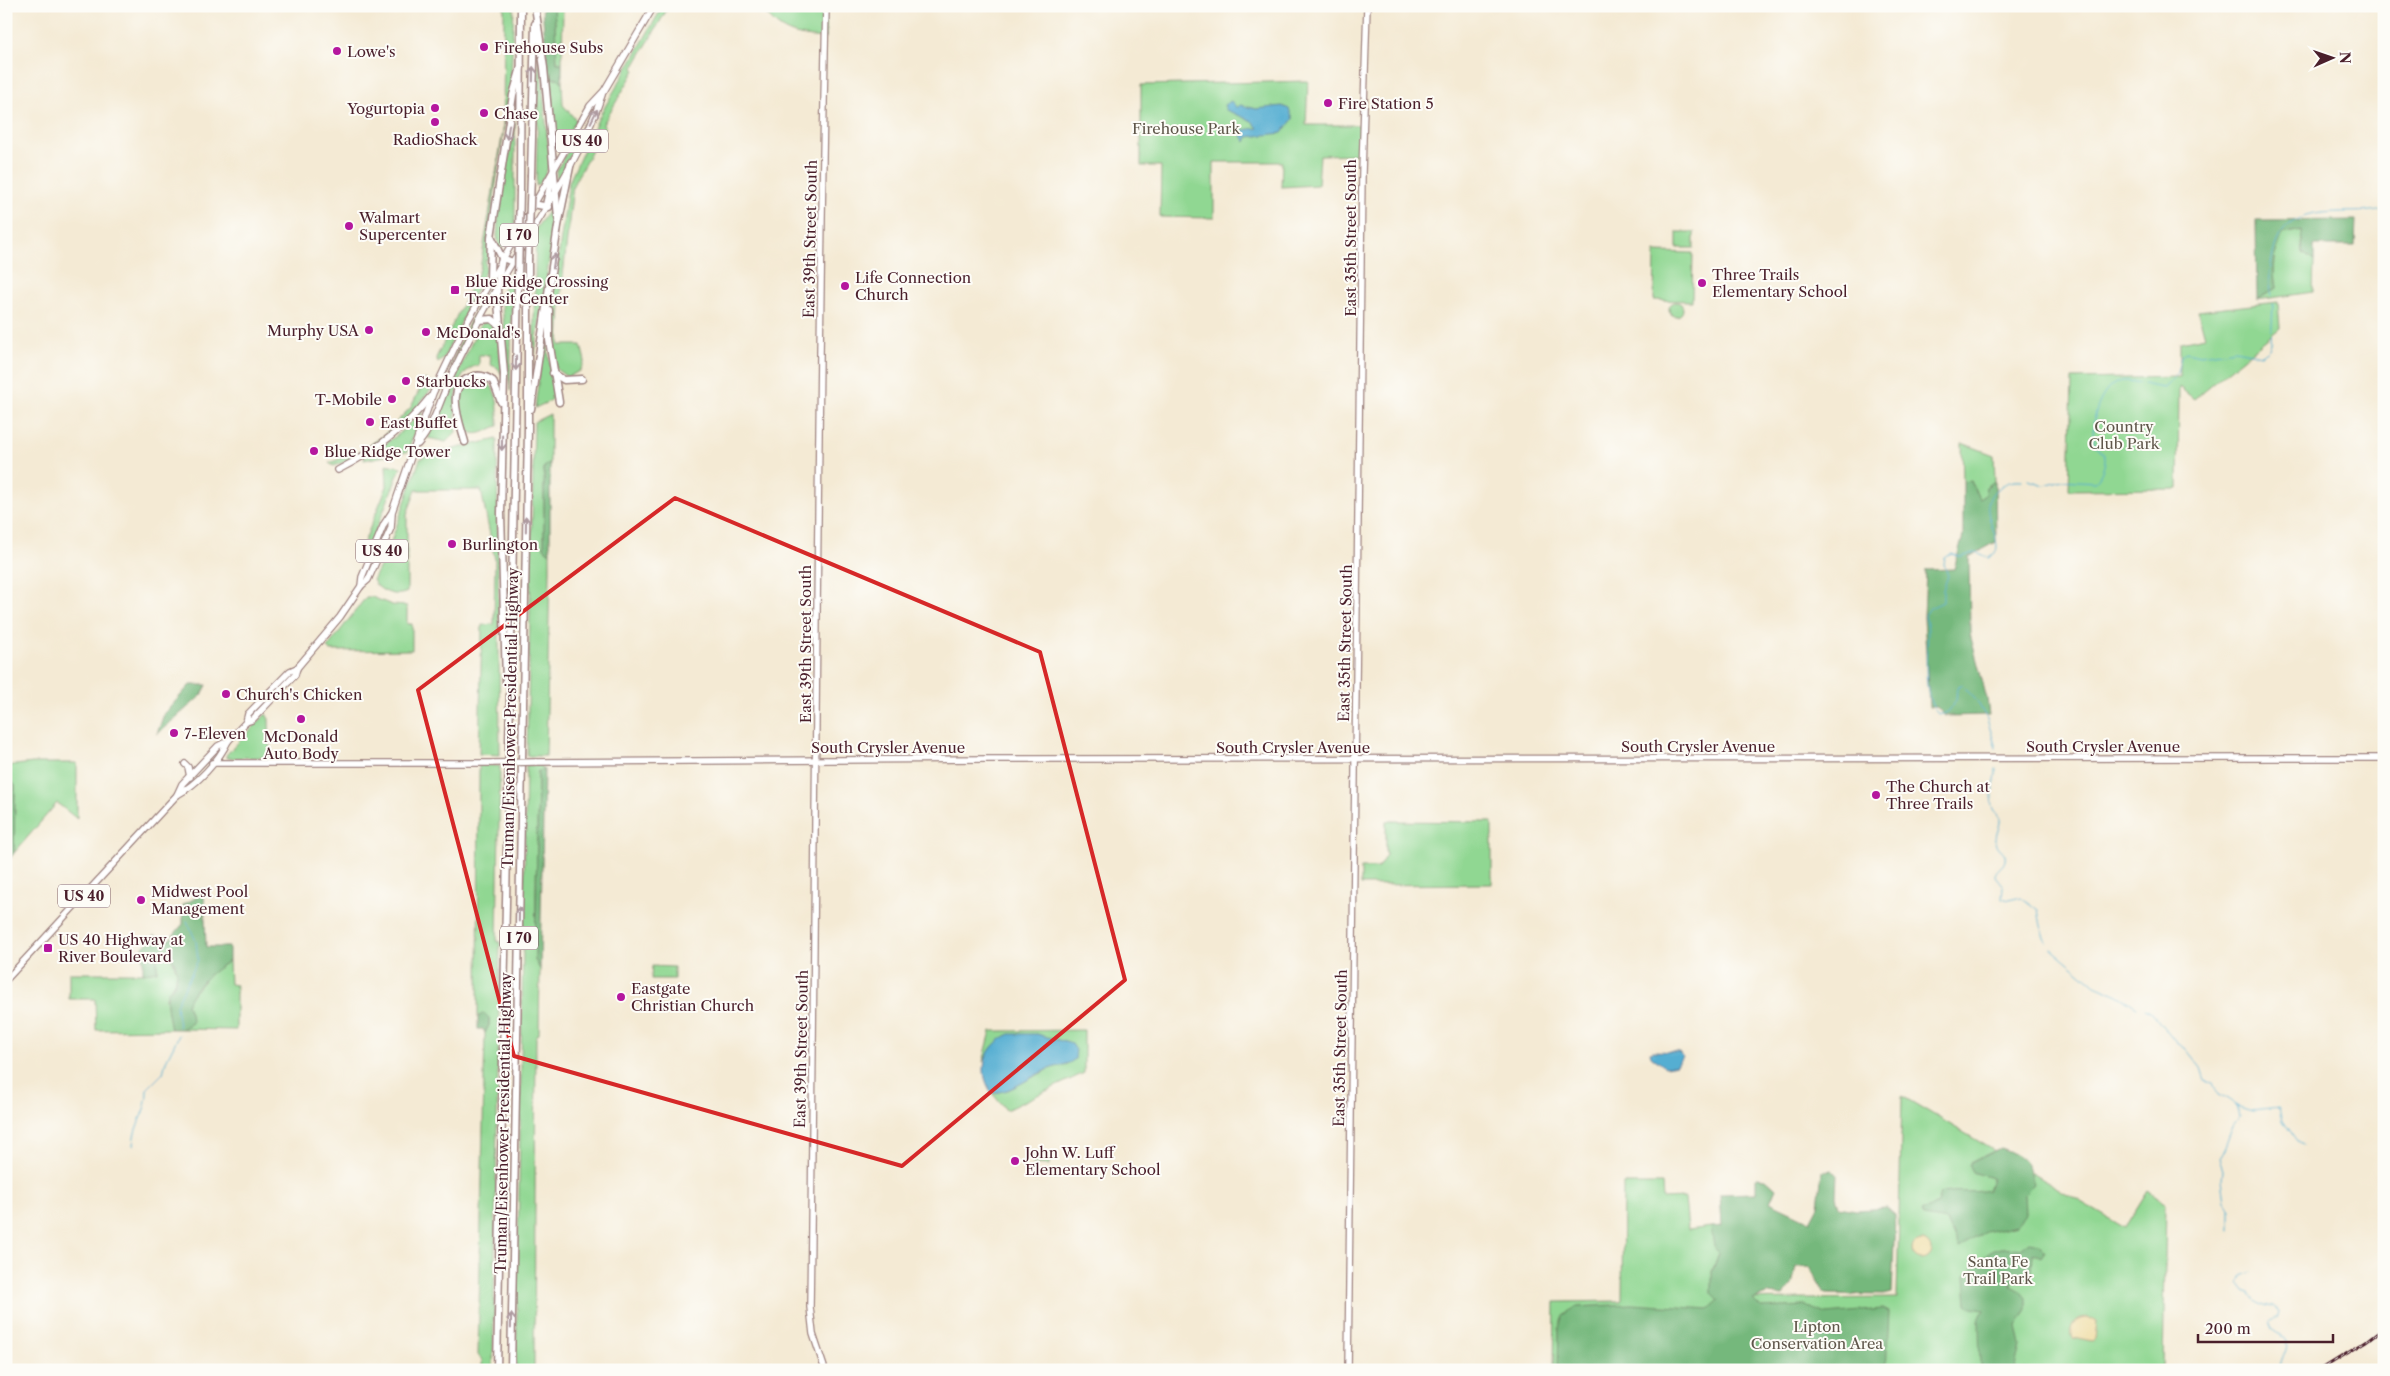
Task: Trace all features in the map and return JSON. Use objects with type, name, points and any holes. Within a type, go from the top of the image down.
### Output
[{"type":"highway","name":"Truman/Eisenhower Presidential Highway","points":[[497,1370],[522,6]]},
{"type":"highway","name":"Truman/Eisenhower Presidential Highway","points":[[511,1370],[528,428],[528,260],[535,6]]},
{"type":"highway","points":[[535,6],[556,190],[558,226]]},
{"type":"highway","points":[[490,279],[491,237],[513,95],[520,67]]},
{"type":"highway","points":[[550,137],[560,142],[571,141]]},
{"type":"highway","points":[[528,428],[558,226],[571,162]]},
{"type":"highway","points":[[546,206],[553,171]]},
{"type":"highway","points":[[533,204],[553,208],[557,214]]},
{"type":"highway","points":[[491,237],[502,258],[497,290],[504,374],[501,514],[509,740]]},
{"type":"highway","points":[[502,258],[513,262]]},
{"type":"highway","points":[[549,296],[549,340],[559,402]]},
{"type":"highway","points":[[479,320],[492,319],[501,327]]},
{"type":"highway","points":[[553,373],[564,380],[582,380]]},
{"type":"highway","points":[[465,442],[457,413],[456,397],[457,390],[465,380],[478,375],[493,381],[500,394],[502,418]]},
{"type":"main road","name":"US 40","points":[[6,980],[177,796],[186,790],[214,763],[223,752],[228,741],[246,722],[248,714],[290,671],[297,668],[340,617],[361,586],[368,580],[380,558],[391,528],[392,512],[417,445],[433,393],[490,279],[590,106],[604,91],[654,6]]},
{"type":"main road","name":"East 39th Street South","points":[[825,1370],[813,1334],[810,1307],[817,760],[818,480],[826,6]]},
{"type":"main road","name":"East 35th Street South","points":[[1348,1370],[1362,173],[1367,6]]},
{"type":"main road","name":"US 40","points":[[417,445],[428,432],[448,382],[479,320],[571,162],[598,110],[604,91]]},
{"type":"main road","points":[[338,470],[380,446],[398,432],[433,393]]},
{"type":"main road","name":"US 40","points":[[177,796],[182,784],[218,746],[228,741]]},
{"type":"main road","name":"South Crysler Avenue","points":[[203,763],[817,760],[2384,758]]},
{"type":"main road","points":[[185,764],[188,767],[190,776]]},
{"type":"highlighted area","points":[[675,498],[1040,652],[1125,980],[902,1166],[514,1056],[418,690]]},
{"type":"green space","points":[[504,6],[514,6],[511,82],[489,231],[488,260],[485,260],[486,270],[478,284],[474,282],[480,269],[503,131]]},
{"type":"green space","points":[[542,6],[554,6],[557,63],[562,63],[562,82],[558,78],[548,78]]},
{"type":"green space","points":[[554,6],[563,6],[562,63],[557,63]]},
{"type":"green space","points":[[663,6],[669,6],[633,68],[635,70],[603,124],[605,127],[573,185],[562,285],[559,345],[581,345],[585,361],[580,371],[567,377],[556,369],[551,307],[569,182],[599,117]]},
{"type":"green space","points":[[760,6],[814,6],[826,9],[826,38],[805,36],[788,31],[774,22]]},
{"type":"green space","points":[[539,49],[550,164],[541,182],[536,186]]},
{"type":"green space","points":[[548,78],[558,78],[562,82],[563,105],[576,120],[565,139],[557,138],[553,131]]},
{"type":"green space","name":"Firehouse Park","points":[[1308,81],[1306,125],[1361,125],[1360,154],[1320,155],[1318,185],[1281,187],[1282,162],[1214,162],[1214,218],[1160,217],[1161,166],[1141,166],[1141,85]]},
{"type":"green space","points":[[515,122],[515,227],[500,251],[497,236],[498,220]]},
{"type":"green space","points":[[584,123],[586,124],[557,182],[556,171]]},
{"type":"green space","points":[[550,209],[553,214],[554,229],[533,366],[536,228]]},
{"type":"green space","points":[[2356,220],[2355,246],[2314,246],[2314,261],[2303,253],[2301,230],[2283,234],[2275,260],[2276,288],[2257,300],[2256,221]]},
{"type":"green space","points":[[2301,230],[2303,253],[2314,261],[2313,292],[2257,300],[2276,288],[2275,260],[2283,234]]},
{"type":"green space","points":[[1677,232],[1694,232],[1694,248],[1677,248]]},
{"type":"green space","points":[[1655,252],[1693,253],[1692,301],[1654,300]]},
{"type":"green space","points":[[501,264],[495,285],[447,372],[473,315]]},
{"type":"green space","points":[[513,269],[510,391],[501,294]]},
{"type":"green space","points":[[473,283],[478,287],[444,358],[438,363],[436,358]]},
{"type":"green space","points":[[1676,302],[1681,304],[1683,309],[1681,314],[1676,316],[1671,314],[1669,309],[1671,304]]},
{"type":"green space","name":"Country Club Park","points":[[2278,302],[2280,328],[2194,399],[2179,387],[2178,489],[2069,490],[2072,379],[2180,377],[2180,342],[2205,337],[2198,311]]},
{"type":"green space","points":[[547,312],[547,341],[554,397],[535,408]]},
{"type":"green space","points":[[491,321],[497,327],[502,375],[498,368],[491,365],[490,355],[479,355],[479,365],[470,368],[459,383],[456,403],[456,432],[446,442],[428,438],[476,333],[482,322]]},
{"type":"green space","points":[[425,379],[431,383],[432,389],[421,401],[421,405],[386,439],[361,454],[357,453],[383,436],[411,407]]},
{"type":"green space","points":[[481,379],[487,382],[495,392],[498,405],[498,426],[475,434],[467,430],[464,425],[459,405],[461,392],[467,383]]},
{"type":"green space","points":[[424,409],[407,452],[364,460],[364,458],[399,434]]},
{"type":"green space","points":[[550,414],[550,463],[544,467],[544,548],[550,553],[546,756],[527,756],[534,422]]},
{"type":"green space","points":[[497,439],[500,755],[479,754],[482,625],[494,624],[495,560],[481,490],[416,490],[407,514],[407,592],[393,594],[383,590],[373,580],[387,553],[420,459],[427,455]]},
{"type":"green space","points":[[1962,443],[1994,455],[1995,481],[1986,487],[1985,495],[1979,500],[1971,481],[1963,482]]},
{"type":"green space","points":[[352,454],[352,459],[334,466],[329,463]]},
{"type":"green space","points":[[550,463],[550,553],[544,548],[544,467]]},
{"type":"green space","points":[[386,464],[401,467],[368,550],[364,557],[358,557],[387,486]]},
{"type":"green space","points":[[1971,481],[1979,499],[1985,495],[1986,487],[1995,481],[1996,542],[1969,557],[1970,634],[1987,699],[1989,715],[1945,716],[1937,707],[1929,707],[1924,617],[1926,570],[1954,569],[1963,536],[1963,482]]},
{"type":"green space","points":[[366,597],[372,597],[392,605],[407,606],[407,624],[412,624],[412,650],[331,651],[327,648]]},
{"type":"green space","points":[[190,685],[207,685],[202,695],[157,734],[164,714]]},
{"type":"green space","points":[[266,714],[269,719],[270,757],[227,758],[226,755]]},
{"type":"green space","points":[[33,763],[77,763],[77,819],[57,803],[14,853],[15,786],[6,772],[6,766]]},
{"type":"green space","points":[[479,765],[500,766],[497,942],[500,942],[493,1370],[482,1370],[482,1360],[478,1355],[485,1033],[489,1025],[489,1018],[478,1017]]},
{"type":"green space","points":[[526,765],[541,766],[544,770],[538,772],[535,960],[540,969],[539,1034],[536,1035],[534,1370],[516,1370]]},
{"type":"green space","points":[[544,770],[540,969],[535,960],[538,771]]},
{"type":"green space","points":[[6,772],[15,786],[14,853],[6,864]]},
{"type":"green space","points":[[1386,821],[1492,822],[1492,884],[1361,885],[1361,868],[1378,868],[1386,855]]},
{"type":"green space","points":[[204,893],[206,947],[229,947],[229,961],[204,980],[190,998],[187,1005],[192,1023],[182,1029],[171,1029],[167,997],[176,980],[176,966],[171,956],[157,954],[157,971],[143,973],[143,947],[155,935],[160,939],[170,939],[183,924],[183,905]]},
{"type":"green space","points":[[157,954],[171,956],[177,972],[175,983],[168,991],[166,998],[171,1029],[96,1030],[95,999],[69,999],[69,973],[143,973],[157,971]]},
{"type":"green space","points":[[229,961],[230,984],[236,985],[236,1030],[182,1029],[189,1011],[187,1005],[189,998],[210,973]]},
{"type":"green space","points":[[652,966],[674,967],[674,979],[651,979]]},
{"type":"green space","points":[[484,1013],[489,1018],[489,1025],[485,1033],[483,1029],[478,1029],[478,1017]]},
{"type":"green space","points":[[1084,1030],[1084,1073],[1006,1110],[992,1093],[1008,1090],[1051,1068],[1068,1064],[1049,1039],[1037,1034],[989,1052],[983,1062],[991,1031]]},
{"type":"green space","name":"Santa Fe Trail Park","points":[[1902,1096],[2125,1228],[2148,1191],[2166,1204],[2163,1370],[1554,1370],[1555,1302],[1622,1301],[1623,1184],[1662,1184],[1663,1199],[1685,1198],[1688,1230],[1711,1227],[1719,1253],[1712,1272],[1720,1300],[1897,1298]]},
{"type":"green space","points":[[2000,1148],[2019,1157],[2029,1169],[2034,1184],[2024,1194],[2025,1214],[2016,1225],[1986,1232],[1959,1247],[1947,1221],[1923,1217],[1921,1212],[1937,1203],[1940,1194],[1988,1190],[1992,1178],[1972,1172],[1968,1164]]},
{"type":"green space","points":[[1039,1156],[1049,1159],[1049,1165],[1033,1164],[1033,1159]]},
{"type":"green space","name":"Lipton Conservation Area","points":[[1831,1170],[1837,1174],[1836,1196],[1839,1207],[1856,1210],[1887,1208],[1895,1215],[1892,1293],[1884,1295],[1825,1294],[1809,1266],[1796,1267],[1792,1285],[1783,1296],[1769,1294],[1753,1300],[1761,1308],[1805,1306],[1827,1314],[1883,1309],[1889,1312],[1886,1370],[1558,1370],[1559,1328],[1563,1315],[1576,1307],[1632,1304],[1709,1309],[1719,1300],[1712,1293],[1712,1272],[1719,1253],[1714,1247],[1711,1227],[1722,1226],[1720,1194],[1756,1193],[1756,1178],[1766,1179],[1776,1188],[1770,1202],[1810,1221],[1818,1206],[1822,1172]]},
{"type":"green space","points":[[2029,1242],[2039,1244],[2045,1251],[2041,1257],[2033,1253],[2032,1273],[2024,1279],[2012,1278],[2011,1286],[2022,1292],[2027,1298],[2027,1308],[2017,1326],[2021,1346],[2015,1370],[1980,1370],[1979,1321],[1984,1310],[1972,1308],[1967,1304],[1965,1276],[1989,1253],[2002,1248],[2020,1249]]},
{"type":"sand","points":[[1922,1240],[1929,1243],[1932,1250],[1929,1257],[1922,1260],[1915,1257],[1912,1250],[1915,1243]]},
{"type":"sand","points":[[2083,1317],[2088,1317],[2097,1322],[2095,1340],[2092,1342],[2073,1338],[2072,1330],[2074,1323]]},
{"type":"sand","points":[[2065,1365],[2090,1367],[2091,1370],[2059,1370]]},
{"type":"water","points":[[1231,101],[1237,108],[1240,105],[1256,109],[1282,106],[1289,109],[1293,119],[1282,133],[1248,137],[1246,142],[1242,136],[1242,130],[1258,128],[1252,121],[1226,110],[1224,105]]},
{"type":"water","points":[[1010,1034],[1037,1034],[1072,1044],[1076,1050],[1075,1059],[1042,1072],[1008,1090],[992,1093],[985,1076],[984,1067],[986,1059],[994,1045]]},
{"type":"water","points":[[1650,1052],[1679,1052],[1682,1056],[1677,1065],[1665,1067],[1651,1056]]},
{"type":"waterway","points":[[2272,296],[2270,275],[2273,254],[2280,236],[2290,224],[2303,217],[2318,214],[2384,209]]},
{"type":"waterway","points":[[2028,480],[2045,485],[2062,480],[2095,482],[2101,474],[2105,461],[2104,456],[2096,446],[2093,429],[2094,418],[2107,390],[2114,384],[2122,381],[2164,388],[2178,373],[2181,356],[2186,352],[2201,355],[2235,350],[2261,355],[2269,349],[2271,344],[2273,304]]},
{"type":"waterway","points":[[1996,748],[1987,719],[1977,701],[1962,685],[1957,688],[1956,701],[1946,714],[1938,714],[1933,706],[1927,686],[1928,631],[1925,615],[1930,608],[1943,602],[1943,590],[1948,576],[1944,564],[1945,558],[1951,554],[1961,557],[1977,552],[1989,558],[1996,552],[1997,545],[1988,512],[1988,504],[1991,496],[1997,489],[2011,482],[2022,481]]},
{"type":"waterway","points":[[1996,769],[1992,805],[2000,818],[1996,842],[2004,852],[2005,857],[1995,876],[2003,886],[2002,898],[2009,900],[2021,897],[2038,910],[2047,942]]},
{"type":"waterway","points":[[179,1027],[176,1005],[198,960],[196,941],[187,921]]},
{"type":"waterway","points":[[2052,949],[2095,985],[2118,995],[2137,1007]]},
{"type":"waterway","points":[[2145,1009],[2152,1013],[2176,1043],[2186,1049],[2201,1068],[2205,1080],[2213,1082],[2218,1094],[2232,1102],[2239,1111],[2240,1116],[2233,1126],[2219,1158],[2223,1169],[2222,1179],[2225,1202],[2230,1210],[2230,1230]]},
{"type":"waterway","points":[[133,1145],[145,1105],[147,1089],[163,1073],[166,1061],[179,1035]]},
{"type":"waterway","points":[[2236,1106],[2252,1111],[2280,1108],[2283,1121],[2298,1142],[2303,1145]]},
{"type":"waterway","points":[[2252,1272],[2242,1276],[2239,1283],[2245,1291],[2252,1293],[2260,1303],[2273,1307],[2280,1313],[2279,1318],[2269,1323],[2272,1330],[2287,1340],[2280,1370]]},
{"type":"railway","points":[[2320,1370],[2367,1341],[2384,1328]]},
{"type":"place","name":"Firehouse Subs","points":[[484,47]]},
{"type":"place","name":"Lowe's","points":[[337,51]]},
{"type":"place","name":"Fire Station 5","points":[[1328,103]]},
{"type":"place","name":"Yogurtopia","points":[[435,108]]},
{"type":"place","name":"Chase","points":[[484,113]]},
{"type":"place","name":"RadioShack","points":[[435,122]]},
{"type":"place","name":"Walmart Supercenter","points":[[349,226]]},
{"type":"place","name":"Three Trails Elementary School","points":[[1702,283]]},
{"type":"place","name":"Life Connection Church","points":[[845,286]]},
{"type":"place","name":"Blue Ridge Crossing Transit Center","points":[[455,290]]},
{"type":"place","name":"Murphy USA","points":[[369,330]]},
{"type":"place","name":"McDonald's","points":[[426,332]]},
{"type":"place","name":"Starbucks","points":[[406,381]]},
{"type":"place","name":"T-Mobile","points":[[392,399]]},
{"type":"place","name":"East Buffet","points":[[370,422]]},
{"type":"place","name":"Blue Ridge Tower","points":[[314,451]]},
{"type":"place","name":"Burlington","points":[[452,544]]},
{"type":"place","name":"Church's Chicken","points":[[226,694]]},
{"type":"place","name":"McDonald Auto Body","points":[[301,719]]},
{"type":"place","name":"7-Eleven","points":[[174,733]]},
{"type":"place","name":"The Church at Three Trails","points":[[1876,795]]},
{"type":"place","name":"Midwest Pool Management","points":[[141,900]]},
{"type":"place","name":"US 40 Highway at River Boulevard","points":[[48,948]]},
{"type":"place","name":"Eastgate Christian Church","points":[[621,997]]},
{"type":"place","name":"John W. Luff Elementary School","points":[[1015,1161]]}]
